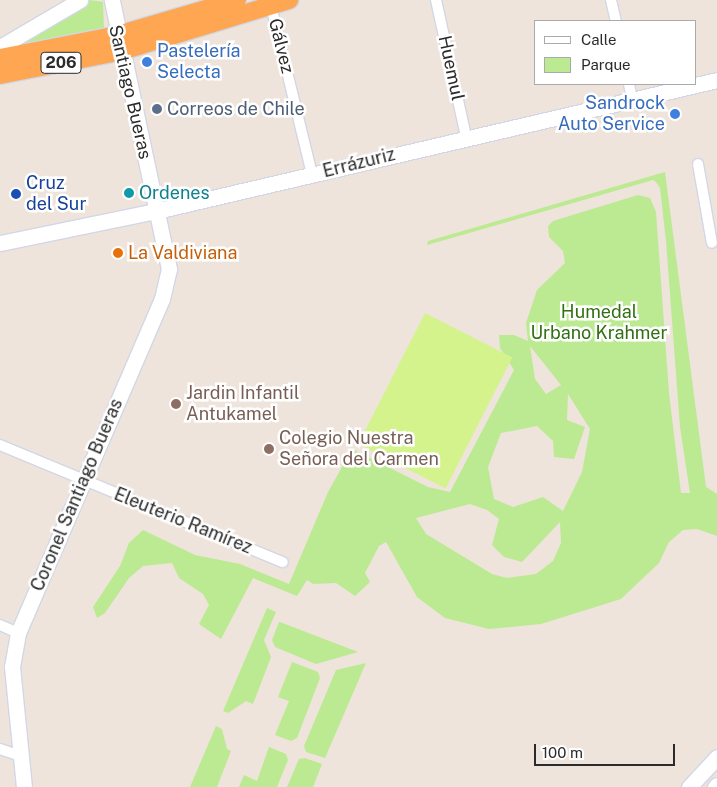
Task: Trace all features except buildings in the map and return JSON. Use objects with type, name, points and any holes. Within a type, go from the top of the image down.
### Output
[{"type":"highway","name":"206","points":[[0,58],[120,43],[237,0]]},
{"type":"highway","name":"206","points":[[0,75],[289,0]]},
{"type":"main road","points":[[0,47],[80,0]]},
{"type":"main road","name":"Santiago Bueras","points":[[109,1],[157,210]]},
{"type":"main road","name":"Errázuriz","points":[[697,85],[717,80]]},
{"type":"main road","name":"Errázuriz","points":[[0,242],[157,210],[466,136],[696,85]]},
{"type":"main road","name":"Coronel Santiago Bueras","points":[[24,787],[12,667],[18,633],[167,284],[167,254],[157,210]]},
{"type":"main road","points":[[690,787],[717,757]]},
{"type":"street","name":"Huemul","points":[[436,0],[466,136]]},
{"type":"street","points":[[611,0],[616,20]]},
{"type":"street","name":"Gálvez","points":[[271,6],[312,174]]},
{"type":"street","points":[[629,85],[632,100]]},
{"type":"street","points":[[698,164],[706,210],[712,220],[712,243]]},
{"type":"street","points":[[706,210],[717,208]]},
{"type":"street","name":"Eleuterio Ramírez","points":[[0,445],[282,562]]},
{"type":"street","points":[[0,625],[18,633]]},
{"type":"street","points":[[0,749],[20,756]]},
{"type":"green space","points":[[90,0],[103,2],[104,29],[1,51]]},
{"type":"green space","name":"Humedal Urbano Krahmer","points":[[665,172],[706,487],[717,494],[717,536],[697,529],[683,530],[669,542],[659,563],[621,599],[541,624],[489,629],[445,618],[417,597],[386,542],[379,546],[365,573],[370,582],[355,596],[336,583],[313,584],[307,580],[297,596],[253,578],[221,639],[199,624],[209,605],[203,594],[179,578],[172,563],[143,566],[129,578],[105,613],[97,618],[93,607],[120,566],[129,543],[143,530],[195,555],[240,564],[289,584],[328,492],[352,449],[428,487],[450,492],[514,370],[500,348],[499,335],[514,335],[528,341],[526,323],[537,290],[565,263],[563,251],[549,237],[548,226],[553,221],[638,195],[650,198],[656,212],[669,393],[681,493],[690,493],[680,427],[666,241],[660,188],[656,182],[653,180],[427,245],[428,241]],"holes":[[[530,346],[561,385],[546,394],[535,379]],[[568,394],[590,429],[582,472],[563,511],[543,497],[513,507],[494,499],[488,467],[501,433],[537,426],[553,441],[554,457],[574,459],[585,427],[567,420]],[[470,504],[487,510],[499,519],[492,545],[504,557],[522,562],[560,522],[561,543],[553,561],[536,574],[507,578],[492,574],[426,534],[416,518]]]},
{"type":"green space","points":[[425,313],[512,357],[446,488],[358,444]]},
{"type":"green space","points":[[267,608],[276,612],[264,640],[271,657],[253,704],[246,701],[228,713],[223,711]]},
{"type":"green space","points":[[279,622],[358,652],[316,664],[275,647],[272,640]]},
{"type":"green space","points":[[292,662],[318,672],[320,678],[297,738],[291,741],[275,735],[289,701],[278,697]]},
{"type":"green space","points":[[366,663],[325,758],[306,752],[304,746],[336,670]]},
{"type":"green space","points":[[216,726],[222,729],[227,749],[231,751],[217,787],[190,787]]},
{"type":"green space","points":[[269,747],[286,754],[288,760],[277,787],[239,787],[244,775],[257,781]]},
{"type":"green space","points":[[305,758],[322,764],[313,787],[287,787],[299,759]]},
{"type":"place","name":"Pastelería Selecta","points":[[147,62]]},
{"type":"place","name":"Correos de Chile","points":[[157,109]]},
{"type":"place","name":"Sandrock Auto Service","points":[[675,114]]},
{"type":"place","name":"Ordenes","points":[[129,193]]},
{"type":"place","name":"Cruz del Sur","points":[[16,194]]},
{"type":"place","name":"La Valdiviana","points":[[118,253]]},
{"type":"place","name":"Jardin Infantil Antukamel","points":[[176,404]]},
{"type":"place","name":"Colegio Nuestra Señora del Carmen","points":[[269,449]]}]
